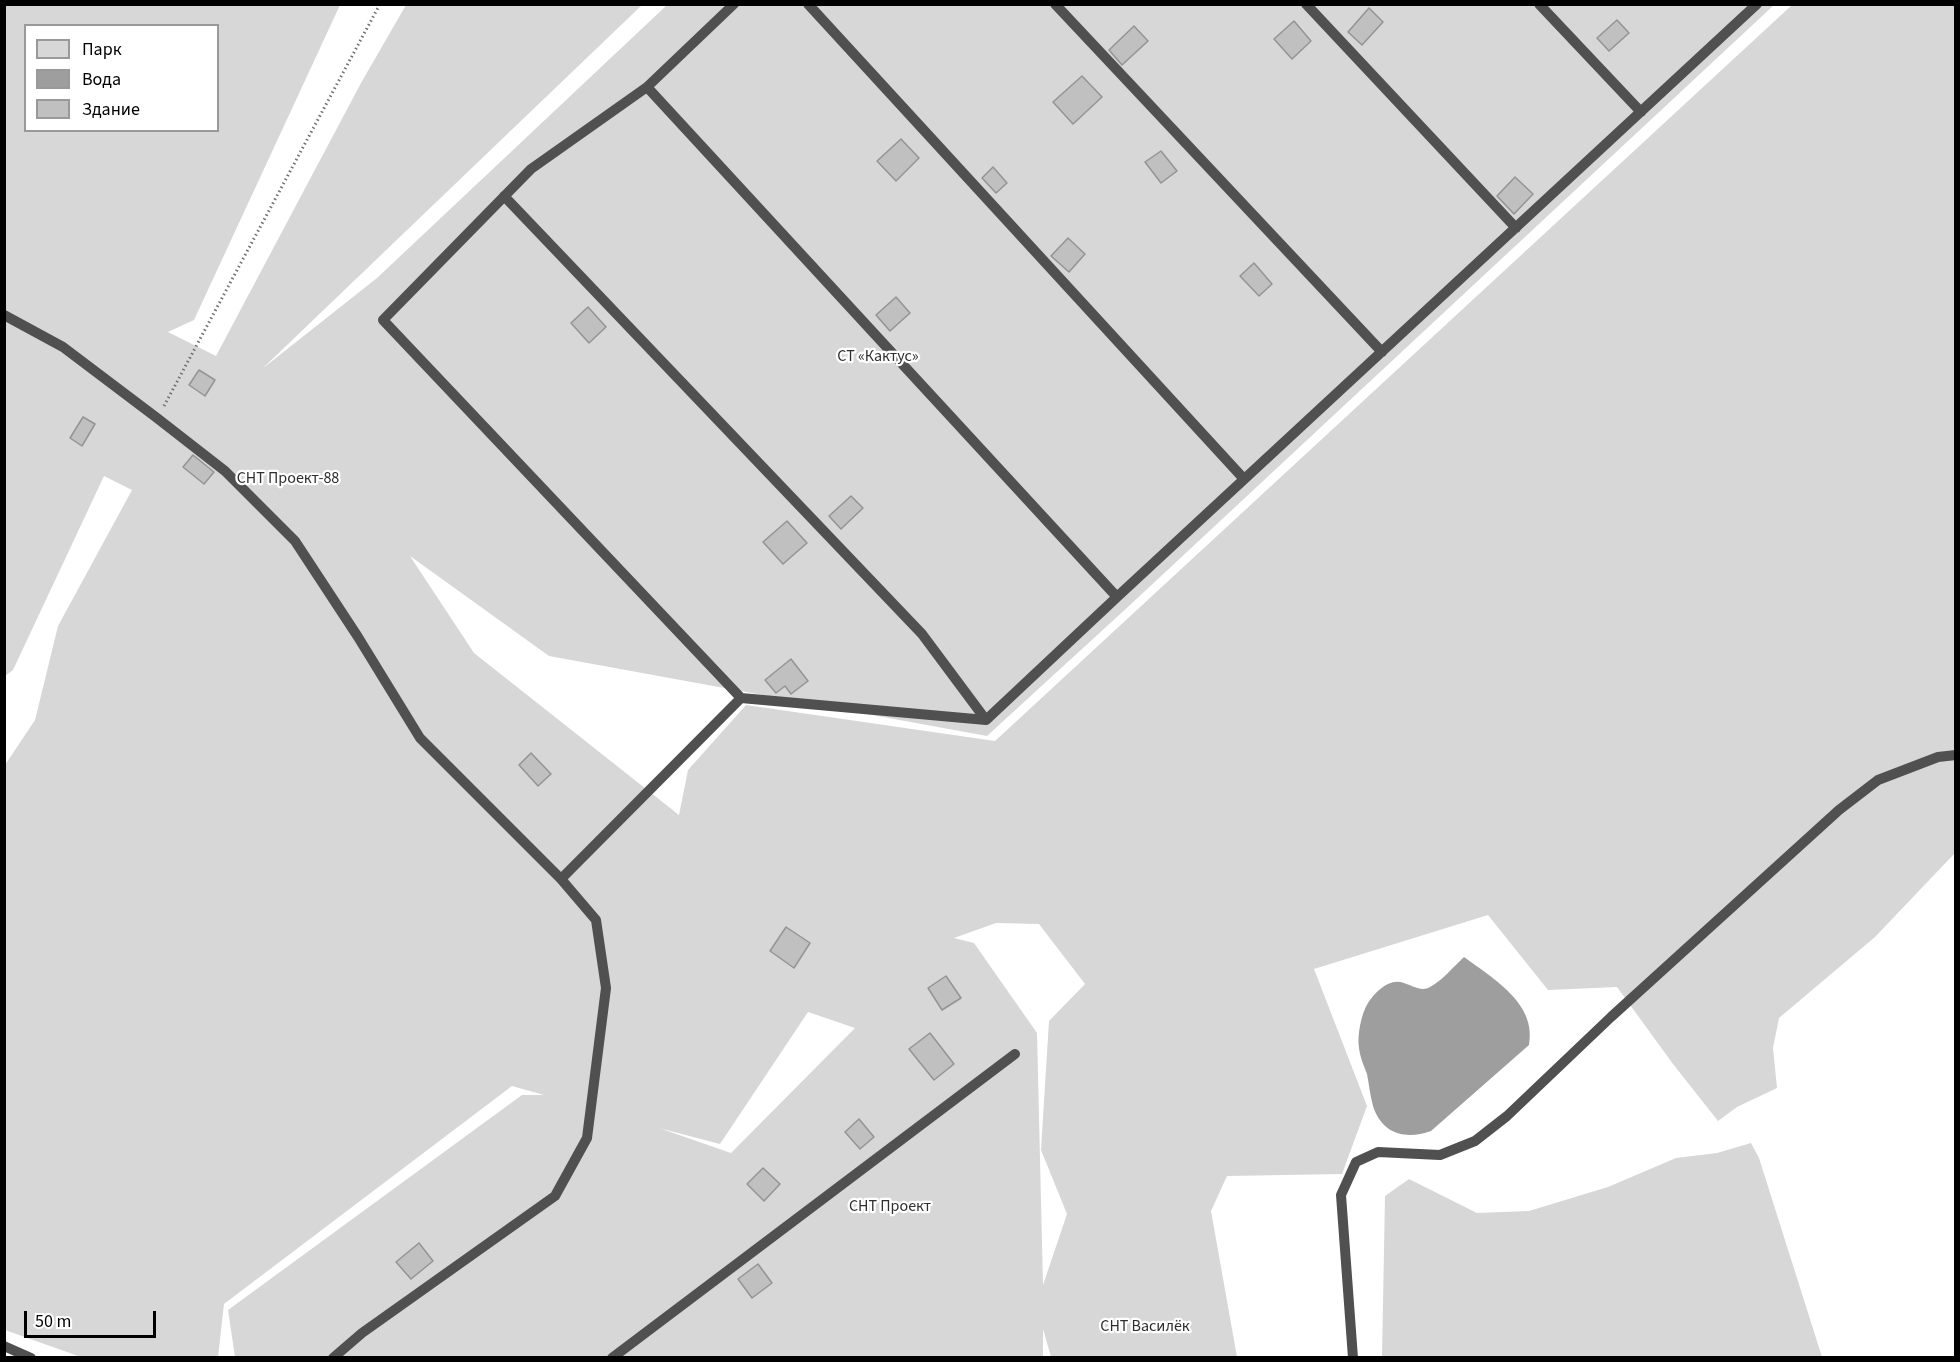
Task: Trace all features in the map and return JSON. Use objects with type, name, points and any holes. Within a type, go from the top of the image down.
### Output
[{"type":"lane","points":[[734,4],[647,87],[531,169],[383,320],[741,699],[986,720],[1757,4]]},
{"type":"lane","points":[[808,4],[1244,478]]},
{"type":"lane","points":[[1055,4],[1382,352]]},
{"type":"lane","points":[[1306,4],[1516,228]]},
{"type":"lane","points":[[1539,4],[1641,112]]},
{"type":"lane","points":[[647,87],[1117,597]]},
{"type":"lane","points":[[504,196],[921,634],[986,720]]},
{"type":"lane","points":[[4,315],[63,347],[157,418],[225,471],[295,541],[420,738],[561,879],[596,920],[606,988],[587,1138],[555,1196],[363,1333],[333,1358]]},
{"type":"lane","points":[[561,879],[741,699]]},
{"type":"lane","points":[[1353,1358],[1341,1195],[1356,1162],[1378,1152],[1440,1155],[1475,1141],[1507,1116],[1611,1017],[1839,810],[1878,780],[1938,757],[1956,755]]},
{"type":"lane","points":[[612,1358],[1015,1054]]},
{"type":"lane","points":[[4,1346],[31,1358]]},
{"type":"path","points":[[157,418],[380,4]]},
{"type":"green space","points":[[5,5],[340,5],[194,320],[168,332],[216,356],[361,83],[406,5],[642,5],[262,369],[377,278],[667,5],[1774,5],[987,736],[549,656],[410,556],[474,653],[679,815],[688,770],[746,705],[995,741],[1792,5],[1955,5],[1955,853],[1875,937],[1779,1018],[1773,1048],[1777,1088],[1737,1107],[1718,1121],[1617,987],[1548,990],[1488,915],[1314,969],[1367,1106],[1342,1174],[1227,1176],[1211,1211],[1237,1357],[1051,1357],[1043,1329],[1043,1358],[235,1357],[228,1310],[522,1095],[544,1095],[512,1086],[224,1304],[218,1357],[81,1357],[5,1330],[5,765],[35,720],[58,626],[132,490],[104,476],[13,670],[5,676]],"holes":[[[996,923],[1039,924],[1085,984],[1049,1021],[1041,1150],[1067,1214],[1043,1285],[1037,1033],[974,943],[954,938]],[[808,1012],[855,1028],[731,1153],[659,1128],[720,1144]]]},
{"type":"green space","points":[[1751,1143],[1759,1158],[1822,1357],[1382,1357],[1385,1196],[1409,1179],[1477,1213],[1529,1211],[1608,1187],[1676,1158],[1717,1153]]},
{"type":"water","points":[[1464,957],[1500,984],[1520,1005],[1530,1030],[1529,1045],[1431,1131],[1412,1135],[1388,1129],[1373,1106],[1367,1074],[1361,1058],[1359,1031],[1363,1013],[1375,994],[1388,984],[1399,982],[1417,988],[1427,988],[1439,981]]},
{"type":"building","points":[[1369,8],[1383,22],[1362,45],[1348,32]]},
{"type":"building","points":[[1617,20],[1629,33],[1609,51],[1597,38]]},
{"type":"building","points":[[1294,21],[1311,41],[1292,59],[1274,39]]},
{"type":"building","points":[[1134,26],[1148,41],[1122,65],[1109,50]]},
{"type":"building","points":[[1082,76],[1102,97],[1073,124],[1053,102]]},
{"type":"building","points":[[901,139],[919,158],[896,181],[877,161]]},
{"type":"building","points":[[1161,151],[1177,171],[1161,183],[1145,162]]},
{"type":"building","points":[[993,167],[1007,183],[996,193],[982,178]]},
{"type":"building","points":[[1515,177],[1533,194],[1514,214],[1497,196]]},
{"type":"building","points":[[1068,238],[1085,254],[1069,272],[1051,256]]},
{"type":"building","points":[[1254,263],[1272,284],[1259,296],[1240,276]]},
{"type":"building","points":[[896,297],[910,313],[890,331],[876,315]]},
{"type":"building","points":[[588,307],[606,327],[589,343],[571,323]]},
{"type":"building","points":[[199,370],[215,380],[205,396],[189,385]]},
{"type":"building","points":[[83,417],[95,424],[82,446],[70,438]]},
{"type":"building","points":[[193,455],[214,472],[204,484],[183,467]]},
{"type":"building","points":[[851,496],[863,508],[841,529],[829,516]]},
{"type":"building","points":[[787,521],[807,543],[783,564],[763,542]]},
{"type":"building","points":[[791,659],[808,681],[791,694],[785,686],[776,693],[765,680]]},
{"type":"building","points":[[531,753],[551,774],[538,786],[519,765]]},
{"type":"building","points":[[786,927],[810,943],[794,968],[770,951]]},
{"type":"building","points":[[946,976],[961,998],[942,1010],[928,988]]},
{"type":"building","points":[[930,1033],[954,1064],[934,1080],[909,1049]]},
{"type":"building","points":[[859,1119],[874,1137],[860,1149],[845,1132]]},
{"type":"building","points":[[763,1168],[780,1184],[764,1201],[747,1184]]},
{"type":"building","points":[[419,1243],[433,1261],[411,1279],[396,1262]]},
{"type":"building","points":[[758,1264],[772,1283],[752,1298],[738,1279]]},
{"type":"park label","name":"СТ «Кактус»","points":[[878,357]]},
{"type":"park label","name":"СНТ Проект-88","points":[[288,479]]},
{"type":"park label","name":"СНТ Проект","points":[[890,1207]]},
{"type":"park label","name":"СНТ Василёк","points":[[1145,1327]]}]
